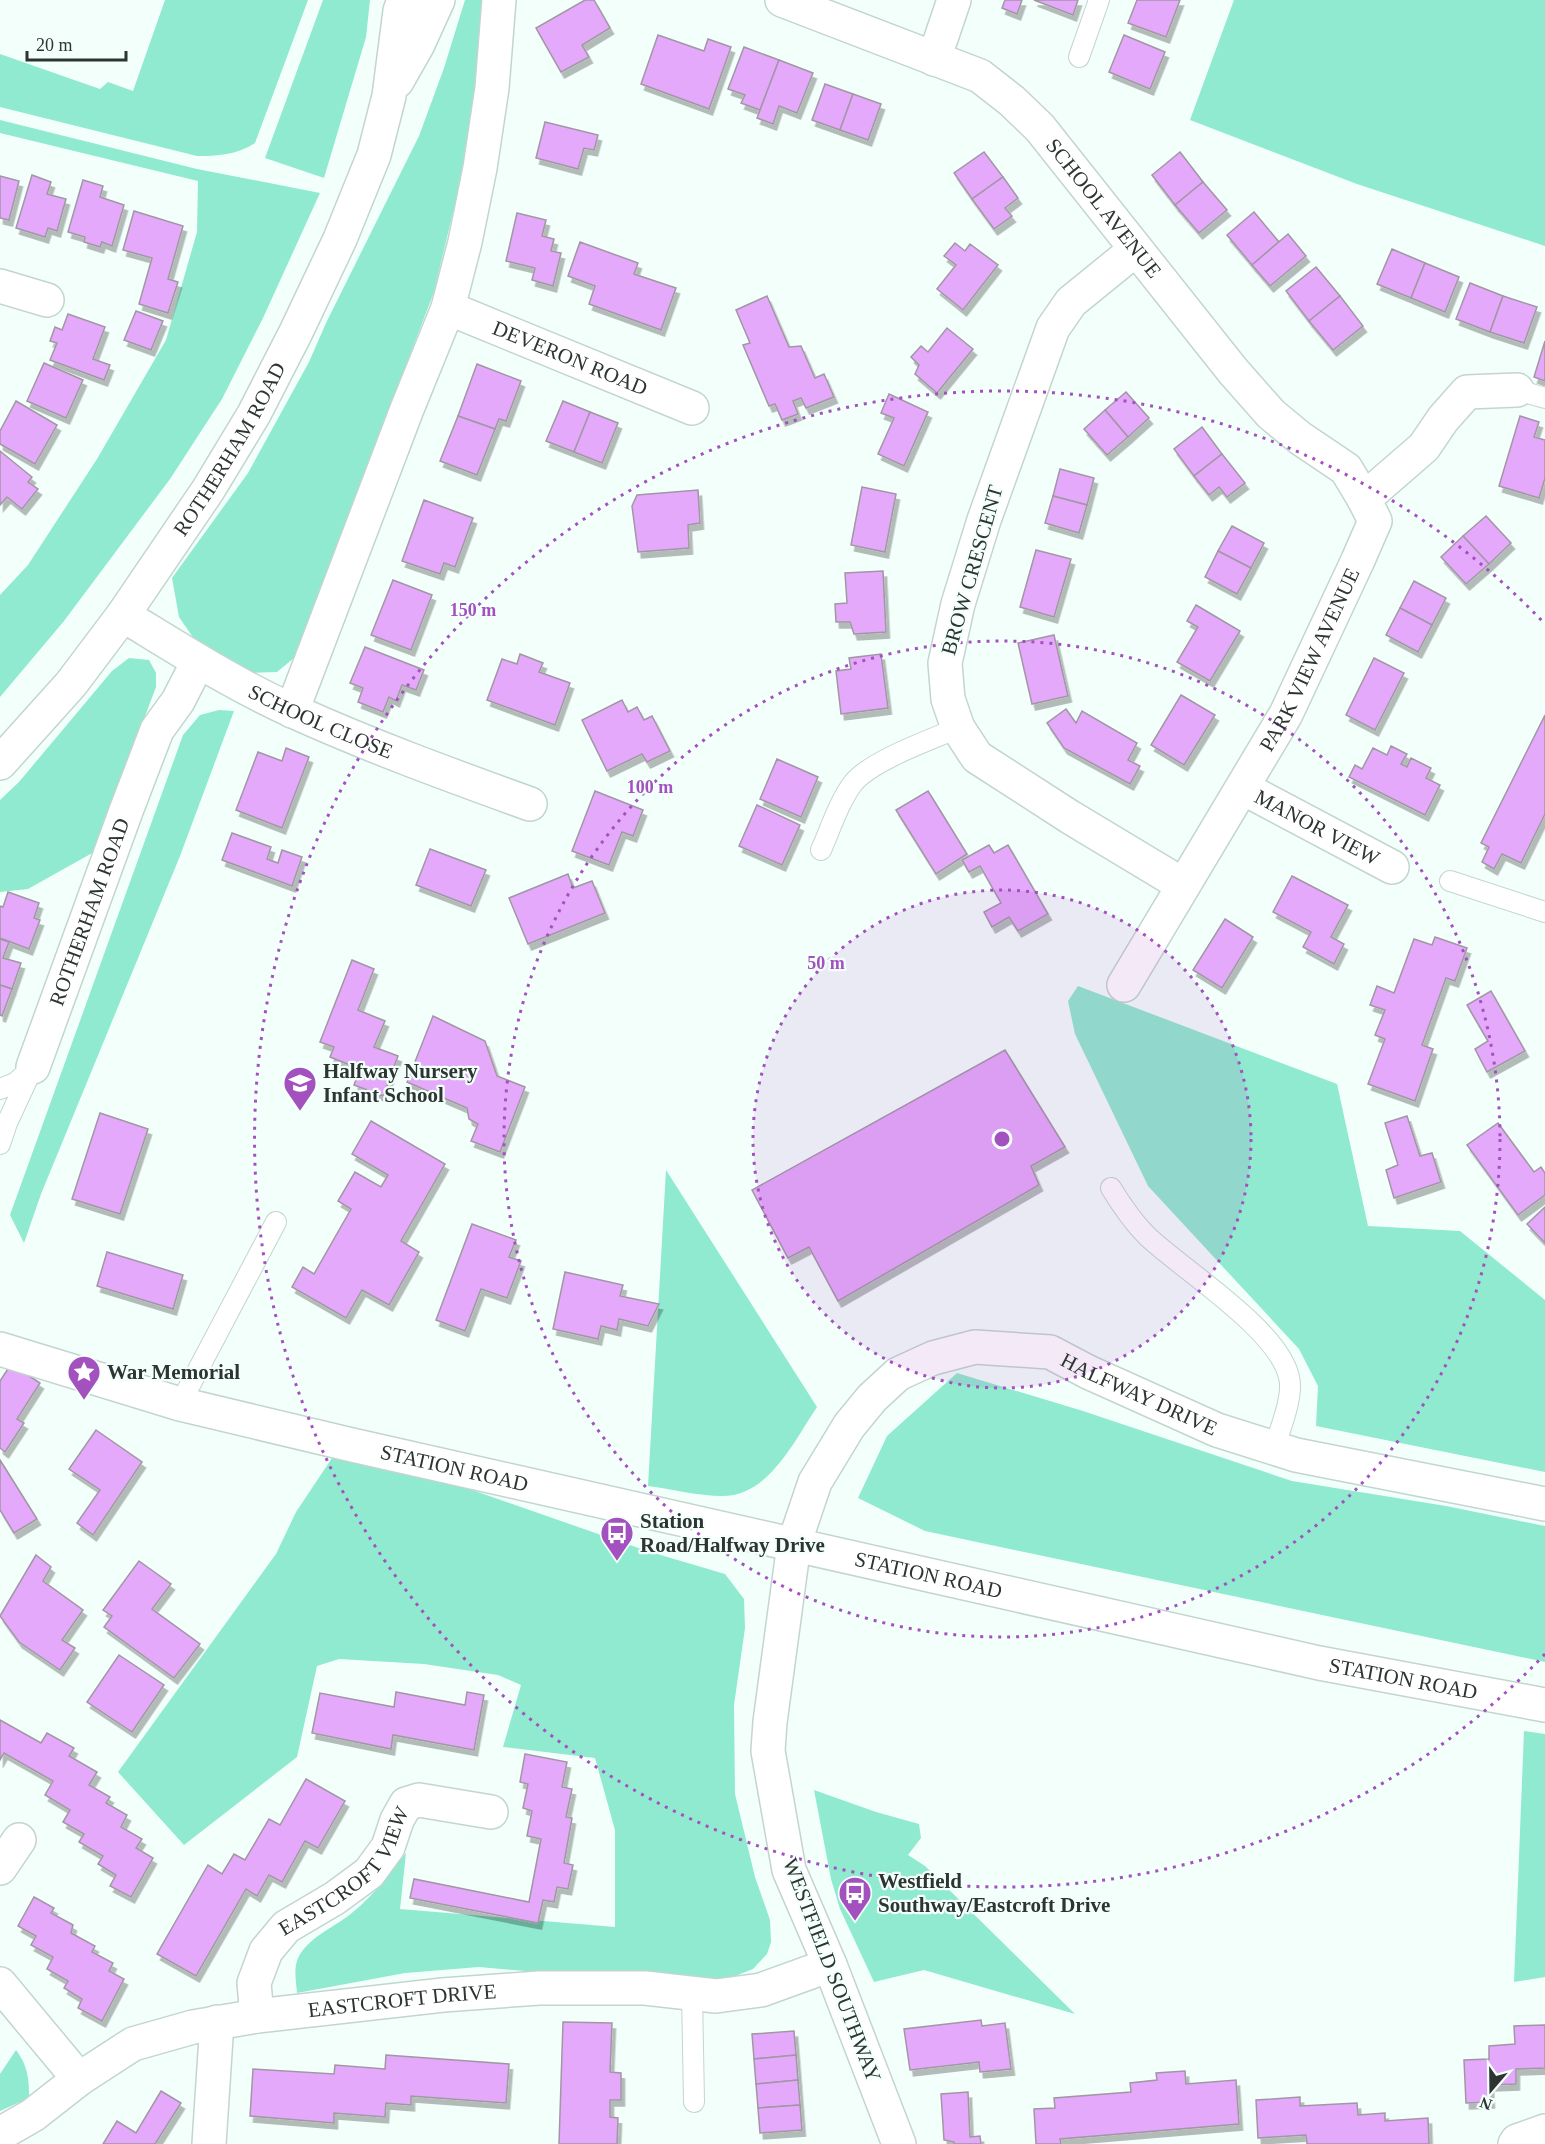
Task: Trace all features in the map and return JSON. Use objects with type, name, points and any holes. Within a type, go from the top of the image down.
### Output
[{"type":"street","name":"ROTHERHAM ROAD","points":[[0,763],[71,684],[123,615],[208,490],[260,404],[359,195],[374,155],[389,96],[400,11],[404,0]]},
{"type":"street","name":"ROTHERHAM ROAD","points":[[389,96],[418,44],[438,0]]},
{"type":"street","points":[[292,711],[448,308],[465,242],[480,168],[492,88],[499,0]]},
{"type":"street","name":"SCHOOL AVENUE","points":[[782,0],[980,76],[1012,101],[1040,128],[1135,250],[1233,371],[1271,414],[1300,438],[1346,469],[1364,499]]},
{"type":"street","points":[[934,59],[954,0]]},
{"type":"street","name":"BROW CRESCENT","points":[[1135,250],[1071,302],[1053,328],[984,520],[958,604],[945,663],[948,699],[958,728],[977,757],[1070,818],[1183,885]]},
{"type":"street","points":[[0,286],[47,300]]},
{"type":"street","name":"DEVERON ROAD","points":[[448,308],[692,408]]},
{"type":"street","points":[[1364,499],[1424,447],[1443,419],[1467,392],[1531,394]]},
{"type":"street","name":"PARK VIEW AVENUE","points":[[1124,985],[1286,714],[1375,521],[1364,499]]},
{"type":"street","name":"SCHOOL CLOSE","points":[[123,615],[198,662],[292,711],[380,748],[530,804]]},
{"type":"street","name":"ROTHERHAM ROAD","points":[[33,1067],[157,730],[178,700],[198,662]]},
{"type":"street","name":"MANOR VIEW","points":[[1243,788],[1392,867]]},
{"type":"street","name":"HALFWAY DRIVE","points":[[794,1544],[815,1482],[849,1426],[872,1398],[898,1374],[933,1358],[975,1347],[1050,1352],[1088,1372],[1217,1430],[1296,1455],[1545,1504]]},
{"type":"street","name":"STATION ROAD","points":[[0,1349],[180,1404],[1319,1663],[1545,1705]]},
{"type":"street","name":"WESTFIELD SOUTHWAY","points":[[794,1544],[768,1751],[789,1870],[830,1965],[899,2144]]},
{"type":"street","name":"EASTCROFT VIEW","points":[[257,2016],[254,1983],[266,1951],[286,1927],[336,1898],[369,1873],[388,1847],[397,1820],[406,1804],[419,1800],[491,1812]]},
{"type":"street","points":[[0,1868],[19,1840]]},
{"type":"street","name":"EASTCROFT DRIVE","points":[[0,2134],[33,2115],[79,2079],[133,2044],[217,2022],[443,1995],[539,1988],[645,1988],[716,1996],[761,1990],[830,1965]]},
{"type":"street","points":[[0,1984],[79,2079]]},
{"type":"street","points":[[209,2144],[217,2022]]},
{"type":"street","points":[[1515,2144],[1545,2131]]},
{"type":"lane","points":[[1079,57],[1099,0]]},
{"type":"lane","points":[[821,850],[844,797],[855,781],[905,750],[958,728]]},
{"type":"lane","points":[[1450,881],[1545,912]]},
{"type":"lane","points":[[0,1089],[15,1083],[33,1067]]},
{"type":"lane","points":[[0,1144],[7,1122],[33,1067]]},
{"type":"lane","points":[[1112,1188],[1126,1212],[1147,1236],[1227,1301],[1268,1340],[1283,1359],[1290,1379],[1290,1393],[1274,1448]]},
{"type":"lane","points":[[180,1404],[276,1222]]},
{"type":"lane","points":[[692,1993],[694,2102]]},
{"type":"green space","points":[[165,0],[308,0],[255,143],[234,152],[197,156],[0,107],[0,54],[100,89],[108,82],[133,91]]},
{"type":"green space","points":[[323,0],[370,0],[366,37],[324,178],[265,158]]},
{"type":"green space","points":[[465,0],[483,0],[479,60],[460,183],[434,292],[294,658],[277,672],[249,673],[199,646],[179,617],[172,578],[248,473],[309,362],[419,136],[444,68]]},
{"type":"green space","points":[[1234,0],[1545,0],[1545,246],[1357,184],[1190,120]]},
{"type":"green space","points":[[0,120],[197,169],[320,193],[263,318],[222,399],[170,479],[64,621],[0,697],[0,595],[28,565],[97,459],[166,340],[197,232],[198,181],[0,133]]},
{"type":"green space","points":[[129,658],[149,660],[156,673],[156,687],[94,852],[28,889],[0,892],[0,800],[19,782],[112,671]]},
{"type":"green space","points":[[219,710],[234,711],[180,856],[41,1194],[24,1243],[10,1215],[183,735],[200,715]]},
{"type":"green space","points":[[1078,986],[1337,1084],[1368,1226],[1460,1231],[1545,1300],[1545,1472],[1316,1426],[1318,1386],[1299,1349],[1148,1186],[1075,1034],[1068,1001]]},
{"type":"green space","points":[[666,1170],[817,1407],[789,1450],[767,1477],[739,1494],[713,1496],[648,1486]]},
{"type":"green space","points":[[957,1373],[1083,1411],[1292,1481],[1446,1506],[1545,1526],[1545,1662],[925,1531],[858,1498],[887,1436]]},
{"type":"green space","points":[[334,1455],[350,1457],[475,1491],[647,1551],[725,1574],[744,1599],[745,1628],[734,1705],[735,1794],[755,1877],[770,1920],[771,1942],[767,1954],[753,1969],[725,1980],[616,1979],[479,1967],[405,1973],[297,1993],[296,1965],[304,1949],[310,1942],[361,1905],[406,1853],[400,1909],[615,1927],[615,1830],[595,1758],[503,1747],[521,1685],[498,1675],[424,1664],[339,1659],[317,1666],[297,1757],[184,1845],[118,1772],[276,1554],[296,1512]]},
{"type":"green space","points":[[1524,1731],[1545,1734],[1545,1977],[1514,1982]]},
{"type":"green space","points":[[814,1790],[876,1812],[919,1824],[921,1838],[908,1855],[925,1866],[1075,2014],[924,1970],[874,1982],[840,1909],[831,1879]]},
{"type":"green space","points":[[16,2050],[27,2073],[29,2098],[0,2111],[0,2074]]},
{"type":"building","points":[[585,0],[594,0],[610,28],[582,45],[589,57],[561,72],[536,28]]},
{"type":"building","points":[[1005,0],[1022,0],[1017,14],[1002,8]]},
{"type":"building","points":[[1034,0],[1078,0],[1073,15]]},
{"type":"building","points":[[1137,0],[1180,0],[1166,37],[1128,23]]},
{"type":"building","points":[[658,35],[704,51],[708,39],[731,47],[709,109],[641,84]]},
{"type":"building","points":[[1124,35],[1165,52],[1150,89],[1109,72]]},
{"type":"building","points":[[744,47],[779,60],[760,110],[741,103],[745,95],[728,89]]},
{"type":"building","points":[[779,60],[813,73],[797,113],[779,106],[773,124],[757,118]]},
{"type":"building","points":[[825,84],[853,94],[840,130],[812,120]]},
{"type":"building","points":[[853,94],[881,104],[868,140],[840,130]]},
{"type":"building","points":[[545,122],[598,135],[594,150],[584,148],[578,169],[536,158]]},
{"type":"building","points":[[984,152],[1003,177],[972,199],[954,173]]},
{"type":"building","points":[[1180,152],[1203,182],[1175,205],[1152,175]]},
{"type":"building","points":[[32,175],[51,182],[47,194],[66,199],[57,231],[48,228],[45,237],[16,228]]},
{"type":"building","points":[[0,176],[19,181],[9,220],[0,218]]},
{"type":"building","points":[[1003,177],[1018,198],[1005,208],[1012,216],[994,229],[972,199]]},
{"type":"building","points":[[83,180],[103,186],[100,197],[124,205],[112,246],[102,242],[100,247],[84,242],[85,237],[68,232]]},
{"type":"building","points":[[1203,182],[1227,210],[1199,233],[1175,205]]},
{"type":"building","points":[[134,211],[183,226],[168,279],[178,282],[168,313],[139,304],[152,258],[123,250]]},
{"type":"building","points":[[1254,212],[1279,242],[1252,265],[1227,235]]},
{"type":"building","points":[[517,213],[546,220],[542,236],[554,239],[551,251],[561,253],[553,286],[532,280],[535,268],[506,261]]},
{"type":"building","points":[[1288,234],[1306,256],[1270,286],[1252,265]]},
{"type":"building","points":[[580,242],[638,263],[634,274],[676,288],[661,330],[589,304],[595,286],[568,276]]},
{"type":"building","points":[[955,243],[965,251],[970,244],[998,265],[963,310],[937,289],[956,265],[944,256]]},
{"type":"building","points":[[1392,249],[1425,263],[1411,298],[1377,284]]},
{"type":"building","points":[[1425,263],[1459,277],[1445,312],[1411,298]]},
{"type":"building","points":[[1316,267],[1340,296],[1309,321],[1286,291]]},
{"type":"building","points":[[1470,283],[1503,296],[1490,332],[1456,319]]},
{"type":"building","points":[[767,296],[789,347],[801,346],[815,378],[824,374],[834,397],[806,408],[801,398],[793,401],[798,414],[782,420],[775,404],[769,406],[743,345],[750,343],[736,310]]},
{"type":"building","points":[[1340,296],[1363,326],[1333,350],[1309,321]]},
{"type":"building","points":[[1503,296],[1537,307],[1524,343],[1490,332]]},
{"type":"building","points":[[136,311],[163,321],[151,350],[124,340]]},
{"type":"building","points":[[68,314],[105,327],[93,359],[110,365],[104,380],[50,360],[57,343],[50,341],[55,327],[62,330]]},
{"type":"building","points":[[947,328],[973,349],[937,393],[915,374],[919,365],[911,357],[921,346],[928,352]]},
{"type":"building","points":[[1545,341],[1545,381],[1534,377]]},
{"type":"building","points":[[44,363],[83,380],[66,418],[27,401]]},
{"type":"building","points":[[477,364],[521,381],[506,421],[499,419],[495,429],[458,416]]},
{"type":"building","points":[[1126,392],[1149,418],[1128,437],[1105,410]]},
{"type":"building","points":[[889,394],[928,412],[904,466],[878,454],[894,418],[881,413]]},
{"type":"building","points":[[16,401],[57,425],[35,464],[0,444],[0,431]]},
{"type":"building","points":[[563,401],[590,412],[574,452],[546,441]]},
{"type":"building","points":[[1105,410],[1128,437],[1107,455],[1084,429]]},
{"type":"building","points":[[590,412],[618,423],[602,463],[574,452]]},
{"type":"building","points":[[458,416],[495,429],[477,475],[440,461]]},
{"type":"building","points":[[1520,416],[1539,422],[1534,437],[1545,440],[1545,478],[1539,498],[1499,486]]},
{"type":"building","points":[[1202,427],[1222,454],[1194,476],[1174,449]]},
{"type":"building","points":[[0,451],[32,477],[28,482],[38,489],[22,509],[7,497],[0,505]]},
{"type":"building","points":[[1222,454],[1245,483],[1227,497],[1219,487],[1209,495],[1194,476]]},
{"type":"building","points":[[1060,469],[1094,478],[1087,505],[1053,496]]},
{"type":"building","points":[[862,487],[896,494],[885,552],[851,545]]},
{"type":"building","points":[[698,490],[700,523],[688,525],[689,548],[638,552],[632,506],[637,495]]},
{"type":"building","points":[[1053,496],[1087,505],[1079,533],[1045,523]]},
{"type":"building","points":[[424,500],[473,518],[455,567],[444,563],[440,574],[402,561]]},
{"type":"building","points":[[1486,516],[1511,543],[1489,564],[1463,536]]},
{"type":"building","points":[[1232,526],[1264,543],[1251,568],[1218,551]]},
{"type":"building","points":[[1463,536],[1489,564],[1466,584],[1441,557]]},
{"type":"building","points":[[1036,550],[1071,559],[1054,617],[1020,607]]},
{"type":"building","points":[[1218,551],[1251,568],[1237,594],[1205,577]]},
{"type":"building","points":[[883,571],[886,632],[854,634],[850,622],[836,622],[835,604],[847,603],[845,573]]},
{"type":"building","points":[[393,580],[432,595],[411,650],[371,635]]},
{"type":"building","points":[[1414,581],[1446,598],[1432,625],[1400,608]]},
{"type":"building","points":[[1196,605],[1240,631],[1210,681],[1177,662],[1198,627],[1187,621]]},
{"type":"building","points":[[1400,608],[1432,625],[1418,652],[1386,635]]},
{"type":"building","points":[[1054,635],[1068,696],[1032,704],[1018,643]]},
{"type":"building","points":[[365,647],[424,670],[416,690],[402,685],[396,701],[389,697],[383,712],[358,702],[363,688],[350,683]]},
{"type":"building","points":[[520,654],[543,663],[539,672],[570,683],[555,725],[487,700],[502,659],[517,664]]},
{"type":"building","points":[[881,654],[888,708],[841,714],[836,671],[851,669],[849,658]]},
{"type":"building","points":[[1374,658],[1404,673],[1375,730],[1346,715]]},
{"type":"building","points":[[1181,695],[1215,715],[1184,765],[1151,745]]},
{"type":"building","points":[[622,700],[628,712],[637,707],[644,720],[652,716],[670,751],[647,762],[642,754],[607,771],[582,720]]},
{"type":"building","points":[[1066,709],[1076,723],[1082,711],[1137,743],[1128,760],[1140,766],[1130,784],[1064,748],[1047,723]]},
{"type":"building","points":[[1545,715],[1545,814],[1521,863],[1502,854],[1494,869],[1482,862],[1489,847],[1481,843]]},
{"type":"building","points":[[1391,746],[1407,754],[1401,764],[1407,767],[1411,758],[1431,768],[1426,778],[1440,785],[1425,815],[1349,777],[1355,765],[1362,769],[1373,748],[1387,755]]},
{"type":"building","points":[[286,748],[309,757],[282,828],[236,810],[258,752],[282,761]]},
{"type":"building","points":[[777,759],[818,777],[801,817],[760,799]]},
{"type":"building","points":[[595,791],[643,810],[633,836],[622,832],[609,865],[572,851]]},
{"type":"building","points":[[928,791],[967,854],[936,874],[896,810]]},
{"type":"building","points":[[757,805],[800,825],[782,865],[739,846]]},
{"type":"building","points":[[232,833],[271,847],[267,859],[278,863],[282,850],[302,857],[292,886],[222,860]]},
{"type":"building","points":[[989,845],[994,853],[1008,845],[1048,914],[1018,931],[1009,917],[992,927],[984,912],[1001,903],[980,866],[969,872],[962,860]]},
{"type":"building","points":[[430,849],[486,870],[471,906],[416,885]]},
{"type":"building","points":[[568,874],[573,888],[592,881],[605,913],[528,944],[509,898]]},
{"type":"building","points":[[1292,876],[1348,905],[1331,937],[1344,944],[1334,964],[1303,947],[1311,932],[1273,912]]},
{"type":"building","points":[[8,892],[39,903],[34,918],[40,920],[29,949],[0,938],[0,906],[3,907]]},
{"type":"building","points":[[1225,919],[1253,937],[1222,988],[1193,970]]},
{"type":"building","points":[[1435,937],[1467,948],[1455,981],[1446,978],[1422,1045],[1433,1049],[1415,1101],[1368,1084],[1385,1039],[1375,1035],[1385,1010],[1370,1005],[1377,986],[1394,993],[1414,939],[1432,945]]},
{"type":"building","points":[[0,939],[9,942],[3,958],[21,963],[12,989],[0,985]]},
{"type":"building","points":[[352,960],[374,969],[358,1010],[385,1021],[374,1047],[398,1056],[383,1096],[354,1085],[360,1069],[330,1057],[334,1047],[320,1042]]},
{"type":"building","points":[[0,985],[12,989],[2,1016],[0,1015]]},
{"type":"building","points":[[1491,991],[1525,1051],[1487,1072],[1475,1049],[1488,1041],[1467,1005]]},
{"type":"building","points":[[433,1016],[485,1041],[497,1076],[525,1087],[500,1152],[471,1141],[478,1124],[469,1119],[467,1108],[407,1082]]},
{"type":"building","points":[[1005,1050],[1065,1147],[1031,1166],[1039,1185],[838,1301],[809,1247],[788,1258],[752,1190]]},
{"type":"building","points":[[100,1113],[148,1129],[120,1214],[72,1199]]},
{"type":"building","points":[[1407,1116],[1420,1156],[1432,1153],[1441,1182],[1394,1198],[1386,1170],[1398,1165],[1385,1123]]},
{"type":"building","points":[[371,1121],[445,1164],[401,1241],[419,1252],[389,1305],[362,1290],[346,1318],[292,1287],[303,1267],[314,1274],[351,1209],[338,1201],[355,1172],[381,1187],[388,1175],[352,1154]]},
{"type":"building","points":[[1498,1123],[1534,1172],[1541,1167],[1545,1173],[1545,1195],[1518,1215],[1467,1145]]},
{"type":"building","points":[[1545,1207],[1545,1243],[1527,1224]]},
{"type":"building","points":[[472,1224],[516,1240],[509,1257],[521,1261],[507,1298],[481,1289],[465,1331],[436,1320]]},
{"type":"building","points":[[107,1252],[183,1275],[173,1309],[97,1286]]},
{"type":"building","points":[[565,1272],[623,1285],[620,1296],[659,1304],[648,1326],[619,1319],[617,1330],[601,1326],[598,1339],[553,1329]]},
{"type":"building","points":[[11,1364],[40,1383],[17,1419],[24,1423],[5,1452],[0,1448],[0,1381]]},
{"type":"building","points":[[96,1430],[142,1462],[93,1535],[77,1523],[100,1490],[69,1469]]},
{"type":"building","points":[[0,1460],[37,1519],[14,1533],[0,1510]]},
{"type":"building","points":[[36,1555],[51,1567],[43,1581],[83,1610],[62,1640],[75,1648],[60,1670],[19,1642],[0,1616]]},
{"type":"building","points":[[139,1561],[171,1584],[152,1609],[200,1644],[174,1678],[104,1627],[112,1616],[103,1610]]},
{"type":"building","points":[[119,1655],[164,1685],[132,1732],[87,1702]]},
{"type":"building","points":[[396,1692],[465,1705],[467,1692],[484,1695],[474,1750],[393,1735],[391,1749],[312,1733],[320,1693],[394,1707]]},
{"type":"building","points":[[0,1720],[41,1743],[47,1733],[74,1748],[69,1756],[97,1772],[89,1785],[110,1797],[106,1803],[127,1815],[121,1827],[142,1839],[136,1848],[153,1858],[131,1897],[110,1886],[116,1875],[98,1864],[103,1856],[79,1842],[84,1834],[63,1822],[70,1810],[45,1795],[53,1781],[4,1753],[0,1760]]},
{"type":"building","points":[[525,1754],[567,1762],[562,1787],[572,1789],[566,1817],[572,1818],[564,1863],[573,1865],[568,1889],[557,1887],[554,1902],[543,1900],[538,1923],[410,1898],[414,1879],[529,1902],[541,1839],[527,1836],[532,1811],[523,1808],[528,1784],[520,1782]]},
{"type":"building","points":[[306,1779],[345,1801],[318,1848],[305,1841],[282,1882],[269,1875],[257,1896],[246,1889],[196,1976],[157,1954],[208,1865],[222,1874],[234,1854],[245,1860],[269,1819],[280,1825]]},
{"type":"building","points":[[34,1897],[54,1908],[51,1913],[73,1925],[71,1933],[95,1946],[92,1952],[113,1963],[109,1971],[124,1979],[102,2021],[78,2008],[82,1999],[64,1988],[68,1981],[47,1969],[53,1957],[31,1945],[36,1936],[18,1926]]},
{"type":"building","points":[[981,2020],[982,2026],[1005,2023],[1011,2069],[980,2072],[979,2062],[910,2070],[904,2029]]},
{"type":"building","points":[[563,2022],[612,2023],[610,2072],[621,2073],[621,2100],[610,2100],[610,2117],[618,2118],[617,2144],[559,2144]]},
{"type":"building","points":[[1545,2025],[1545,2068],[1516,2069],[1516,2084],[1490,2085],[1491,2102],[1466,2103],[1464,2060],[1489,2059],[1489,2046],[1515,2044],[1514,2026]]},
{"type":"building","points":[[794,2031],[796,2055],[754,2059],[752,2034]]},
{"type":"building","points":[[386,2055],[509,2064],[506,2103],[411,2096],[411,2105],[386,2103],[385,2117],[334,2113],[334,2123],[250,2116],[253,2069],[334,2074],[335,2065],[385,2069]]},
{"type":"building","points":[[796,2055],[798,2080],[756,2084],[754,2059]]},
{"type":"building","points":[[1185,2071],[1186,2084],[1236,2080],[1239,2124],[1060,2139],[1061,2144],[1036,2144],[1034,2109],[1055,2108],[1054,2098],[1131,2092],[1130,2083],[1157,2080],[1156,2073]]},
{"type":"building","points":[[798,2080],[800,2105],[758,2108],[756,2084]]},
{"type":"building","points":[[161,2091],[181,2103],[155,2144],[103,2144],[117,2121],[136,2133]]},
{"type":"building","points":[[968,2092],[970,2137],[980,2136],[981,2144],[954,2144],[954,2142],[944,2140],[941,2094]]},
{"type":"building","points":[[1300,2097],[1300,2106],[1357,2103],[1358,2115],[1385,2113],[1385,2121],[1428,2118],[1429,2144],[1307,2144],[1306,2135],[1258,2138],[1256,2100]]},
{"type":"building","points":[[800,2105],[802,2130],[760,2133],[758,2108]]},
{"type":"place","name":"Halfway Nursery Infant School","points":[[300,1112]]},
{"type":"place","name":"War Memorial","points":[[84,1401]]},
{"type":"place","name":"Station Road/Halfway Drive","points":[[617,1562]]},
{"type":"place","name":"Westfield Southway/Eastcroft Drive","points":[[855,1922]]}]
